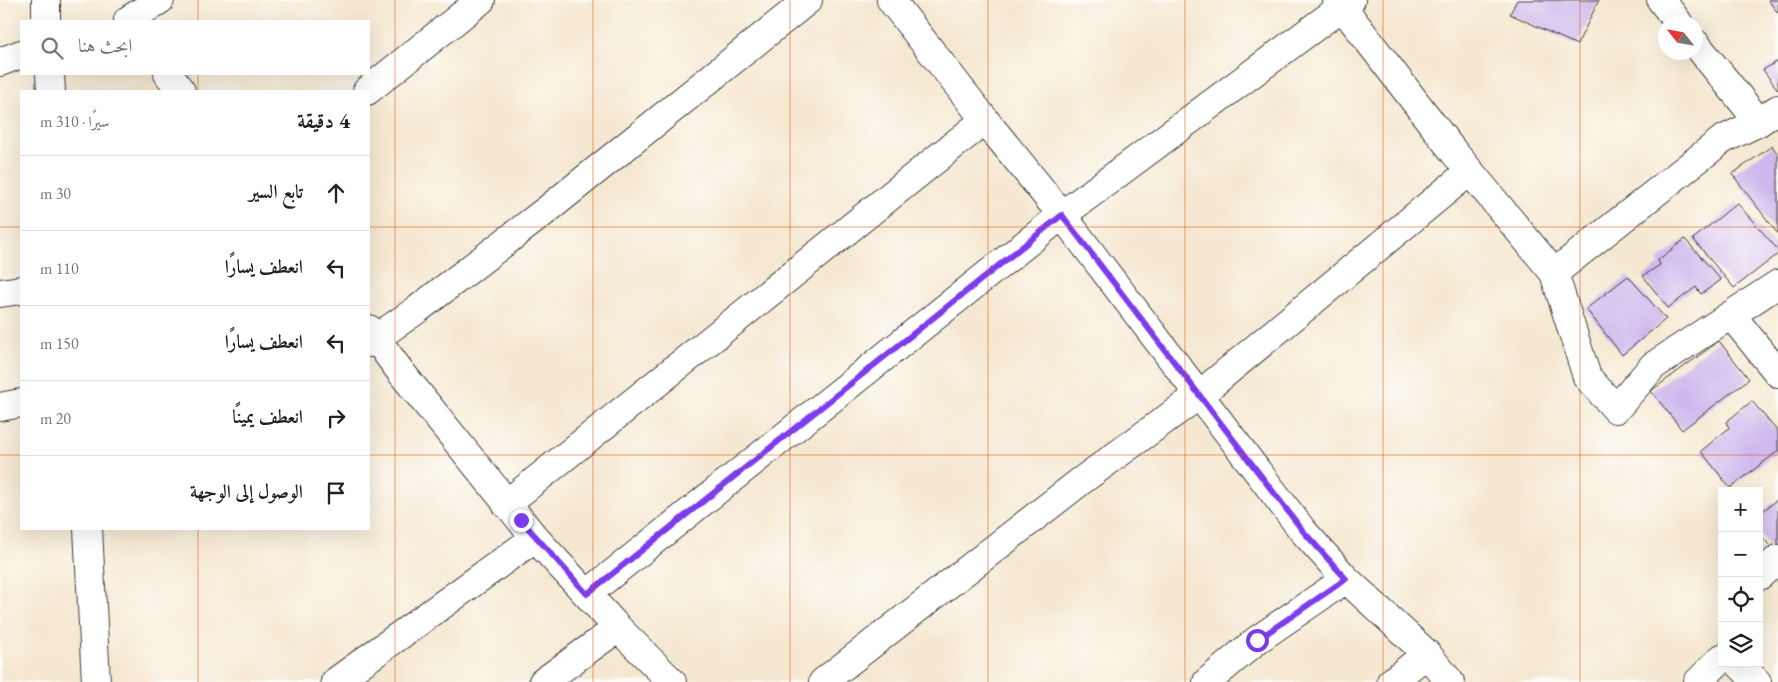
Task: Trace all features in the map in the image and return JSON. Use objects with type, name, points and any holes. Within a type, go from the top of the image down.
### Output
[{"type":"street","points":[[46,0],[46,20]]},
{"type":"street","points":[[129,20],[160,0]]},
{"type":"street","points":[[369,90],[481,0]]},
{"type":"street","points":[[672,682],[618,628],[535,538],[371,337],[418,309],[548,209],[808,0]]},
{"type":"street","points":[[891,0],[1062,215],[1303,531],[1346,579],[1428,654],[1450,682]]},
{"type":"street","points":[[587,594],[1062,215],[1344,2],[1470,172],[1554,273],[1587,377],[1616,409],[1653,366],[1778,284]]},
{"type":"street","points":[[1554,273],[1722,140],[1768,115],[1703,51]]},
{"type":"street","points":[[0,62],[20,54]]},
{"type":"street","points":[[50,75],[51,90]]},
{"type":"street","points":[[169,75],[180,90]]},
{"type":"street","points":[[506,504],[985,120]]},
{"type":"street","points":[[823,682],[1081,482],[1199,396],[1470,172]]},
{"type":"street","points":[[0,293],[20,290]]},
{"type":"street","points":[[1731,315],[1778,373]]},
{"type":"street","points":[[0,407],[20,403]]},
{"type":"street","points":[[88,530],[96,682]]},
{"type":"street","points":[[335,682],[535,538]]},
{"type":"street","points":[[1763,572],[1778,559]]},
{"type":"street","points":[[1207,682],[1257,640],[1346,579]]},
{"type":"street","points":[[543,682],[618,628]]},
{"type":"street","points":[[1391,682],[1428,654]]},
{"type":"street","points":[[1698,682],[1718,662]]},
{"type":"street","points":[[1742,667],[1756,682]]},
{"type":"building","points":[[1517,0],[1599,0],[1577,45],[1510,14]]},
{"type":"building","points":[[1768,0],[1778,0],[1778,13]]},
{"type":"building","points":[[1778,61],[1778,90],[1763,70]]},
{"type":"building","points":[[1772,146],[1778,154],[1778,234],[1732,174]]},
{"type":"building","points":[[1737,203],[1778,250],[1778,254],[1734,288],[1693,239]]},
{"type":"building","points":[[1685,239],[1721,280],[1701,294],[1696,287],[1668,308],[1643,276],[1660,265],[1658,260]]},
{"type":"building","points":[[1628,276],[1666,319],[1622,355],[1586,309]]},
{"type":"building","points":[[1719,341],[1749,379],[1682,430],[1651,391]]},
{"type":"building","points":[[1752,401],[1778,432],[1778,451],[1731,487],[1729,487],[1701,451],[1729,428],[1726,422]]},
{"type":"building","points":[[1778,499],[1778,549],[1775,552],[1763,538],[1763,511]]},
{"type":"route","points":[[521,520],[535,538],[587,594],[1062,215],[1303,531],[1346,579],[1257,640]]}]
